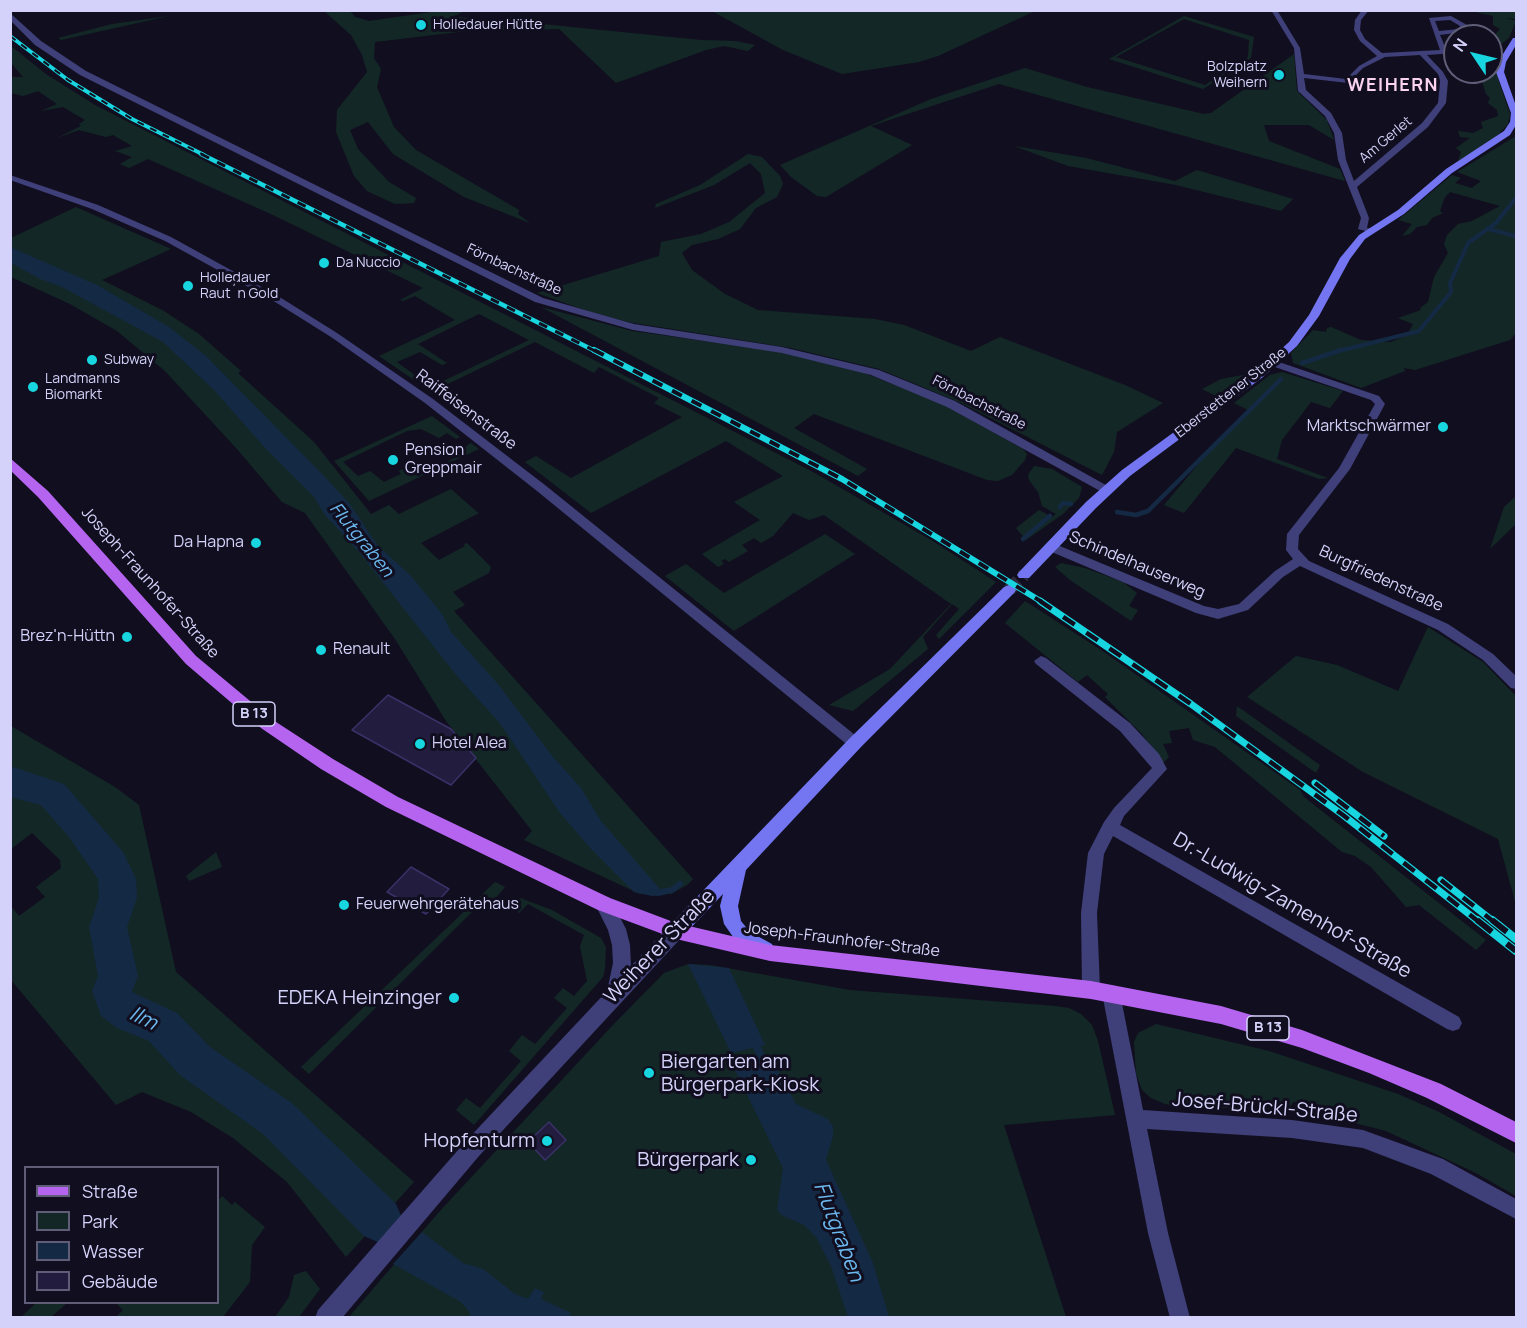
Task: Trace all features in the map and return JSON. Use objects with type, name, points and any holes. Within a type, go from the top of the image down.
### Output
[{"type":"main road","points":[[1504,58],[1516,40]]},
{"type":"main road","name":"Eberstettener Straße","points":[[1051,547],[1107,489],[1273,363],[1302,334],[1349,252],[1370,231],[1401,212],[1449,171],[1514,129],[1515,113],[1500,72],[1504,58]]},
{"type":"main road","name":"Joseph-Fraunhofer-Straße","points":[[10,462],[43,494],[191,660],[267,724],[327,764],[392,802],[604,904],[676,931],[732,946],[770,953],[1091,990],[1210,1012],[1302,1039],[1401,1077],[1516,1133]]},
{"type":"main road","points":[[1024,575],[1051,547]]},
{"type":"main road","name":"Weiherer Straße","points":[[676,931],[855,743],[1009,590]]},
{"type":"main road","points":[[738,866],[729,906],[733,924],[744,938],[770,953]]},
{"type":"street","points":[[1274,10],[1294,41],[1302,91],[1328,115],[1336,128],[1342,160],[1354,185],[1365,218],[1362,229],[1370,231]]},
{"type":"street","points":[[1366,10],[1358,20],[1357,30],[1362,40],[1381,56]]},
{"type":"street","name":"Förnbachstraße","points":[[10,15],[38,43],[83,73],[539,300],[633,327],[782,350],[875,372],[951,404],[1107,489]]},
{"type":"street","points":[[1301,76],[1348,81],[1361,67],[1381,56],[1443,50],[1431,21],[1436,17],[1456,20],[1465,27],[1457,32],[1437,33]]},
{"type":"street","name":"Am Gerlet","points":[[1354,185],[1425,125],[1442,104],[1444,81],[1441,73],[1422,53]]},
{"type":"street","name":"Raiffeisenstraße","points":[[10,177],[95,207],[168,239],[275,298],[344,342],[429,401],[594,529],[855,743]]},
{"type":"street","name":"Burgfriedenstraße","points":[[1273,363],[1375,398],[1380,404],[1344,469],[1293,534],[1290,546],[1300,560],[1443,627],[1481,651],[1516,682]]},
{"type":"street","name":"Schindelhauserweg","points":[[1051,547],[1202,610],[1218,614],[1243,607],[1280,574],[1300,560]]},
{"type":"street","points":[[1041,662],[1120,722],[1158,764],[1157,773],[1133,796],[1109,826],[1096,853],[1090,888],[1091,990]]},
{"type":"street","name":"Dr.-Ludwig-Zamenhof-Straße","points":[[1109,826],[1453,1023]]},
{"type":"street","points":[[604,904],[617,928],[621,945],[622,963],[616,993]]},
{"type":"street","name":"Weiherer Straße","points":[[326,1317],[362,1272],[423,1204],[616,993],[676,931]]},
{"type":"street","points":[[1111,993],[1158,1233],[1180,1317]]},
{"type":"street","name":"Josef-Brückl-Straße","points":[[1137,1119],[1292,1129],[1363,1139],[1436,1166],[1516,1209]]},
{"type":"green space","points":[[324,11],[350,11],[355,17],[369,21],[438,11],[465,11],[454,16],[504,25],[522,22],[701,40],[736,41],[755,45],[748,51],[724,46],[706,50],[616,83],[559,29],[467,31],[375,42],[374,58],[381,69],[377,87],[394,127],[416,150],[519,210],[518,214],[530,223],[464,197],[393,154],[368,122],[350,130],[358,149],[389,182],[416,198],[414,203],[395,204],[367,191],[354,176],[336,132],[337,110],[367,72],[362,55],[351,35]]},
{"type":"green space","points":[[712,11],[1035,11],[938,56],[919,62],[842,74],[783,50]]},
{"type":"green space","points":[[1471,11],[1516,11],[1516,19],[1506,18],[1516,21],[1509,38],[1503,43],[1503,24],[1493,24],[1493,16]]},
{"type":"green space","points":[[169,16],[61,40],[58,38],[112,24]]},
{"type":"green space","points":[[1184,16],[1254,37],[1251,58],[1203,89],[1109,59]],"holes":[[[1184,19],[1249,40],[1248,57],[1205,85],[1116,57]]]},
{"type":"green space","points":[[11,46],[46,74],[95,105],[813,472],[931,540],[996,582],[939,639],[936,635],[959,609],[952,604],[923,637],[928,649],[853,711],[829,705],[890,669],[951,604],[824,515],[809,520],[793,513],[773,536],[761,543],[754,538],[742,545],[748,551],[729,562],[725,559],[721,561],[724,564],[718,567],[702,554],[760,520],[734,502],[783,476],[726,441],[591,513],[525,462],[536,456],[571,478],[682,417],[654,403],[659,398],[599,367],[594,373],[535,342],[431,392],[421,385],[431,380],[437,384],[529,340],[479,314],[418,344],[447,363],[442,365],[420,352],[397,362],[419,378],[414,380],[379,356],[455,320],[415,296],[400,300],[423,288],[273,215],[148,159],[129,168],[120,164],[132,157],[115,151],[132,146],[113,135],[106,137],[79,130],[57,138],[81,126],[79,124],[85,120],[63,107],[41,111],[57,104],[38,91],[23,96],[11,93],[11,77],[23,77],[11,63]]},
{"type":"green space","points":[[1294,54],[1297,91],[1327,120],[1334,140],[1309,125],[1264,125],[1269,141],[1340,169],[1345,181],[999,84],[871,126],[912,145],[826,197],[817,196],[791,177],[780,165],[931,99],[1025,68],[1087,87],[1204,114],[1211,113]]},
{"type":"green space","points":[[1483,84],[1500,84],[1510,114],[1508,124],[1493,140],[1458,161],[1461,152],[1456,148],[1470,138],[1460,137],[1458,131],[1473,133],[1483,128],[1481,122],[1498,116],[1497,110],[1488,103],[1490,98]]},
{"type":"green space","points":[[1516,136],[1516,333],[1510,340],[1415,370],[1404,368],[1405,371],[1361,388],[1293,363],[1291,353],[1313,330],[1326,332],[1327,328],[1331,327],[1361,340],[1391,342],[1407,335],[1413,324],[1398,318],[1421,310],[1420,308],[1428,302],[1434,277],[1448,253],[1444,244],[1447,235],[1458,224],[1472,221],[1500,206],[1450,192],[1445,197],[1440,211],[1443,213],[1432,218],[1427,225],[1417,227],[1410,234],[1402,236],[1412,224],[1398,220],[1452,175],[1461,178],[1455,183],[1472,188],[1481,181],[1457,172]]},
{"type":"green space","points":[[1014,146],[1086,158],[1175,181],[1197,170],[1293,199],[1281,211],[1176,185],[1068,166]]},
{"type":"green space","points":[[748,154],[762,157],[780,176],[783,184],[777,197],[756,208],[740,229],[718,239],[692,245],[682,253],[692,270],[725,294],[758,310],[875,319],[904,325],[971,351],[1000,337],[1125,385],[1163,403],[1117,432],[1114,452],[1102,475],[959,402],[879,369],[791,348],[628,322],[590,312],[537,293],[659,256],[661,242],[701,234],[729,222],[765,193],[761,174],[750,163],[714,185],[655,208],[656,204],[700,185]]},
{"type":"green space","points":[[76,207],[171,249],[102,280],[164,311],[199,334],[314,442],[371,514],[389,505],[399,514],[451,489],[479,513],[421,543],[439,560],[467,543],[491,567],[489,573],[453,592],[465,605],[454,611],[693,879],[687,885],[671,894],[640,894],[524,840],[532,831],[446,721],[395,639],[305,513],[282,502],[165,371],[117,331],[70,304],[11,277],[11,238]]},
{"type":"green space","points":[[541,307],[632,331],[776,351],[864,373],[939,402],[1023,449],[1027,454],[1025,460],[1012,475],[998,481],[987,480],[814,414],[794,428],[867,469],[858,476]]},
{"type":"green space","points":[[1282,372],[1343,391],[1330,408],[1311,402],[1282,440],[1277,459],[1328,478],[1319,479],[1236,448],[1184,513],[1164,505],[1211,449],[1250,411],[1234,403],[1270,375]]},
{"type":"green space","points":[[1248,374],[1218,397],[1202,389],[1221,379]]},
{"type":"green space","points":[[432,416],[460,437],[456,439],[447,433],[439,438],[421,429],[407,431],[343,462],[358,476],[370,471],[384,482],[401,474],[399,471],[407,467],[413,472],[424,467],[429,470],[463,454],[462,449],[471,443],[479,449],[369,501],[334,461]]},
{"type":"green space","points":[[1034,466],[1052,469],[1082,487],[1079,498],[1063,514],[1026,540],[1016,528],[1039,510],[1052,517],[1056,514],[1042,506],[1038,492],[1029,480],[1028,475]]},
{"type":"green space","points":[[1516,496],[1516,524],[1490,549],[1504,507]]},
{"type":"green space","points":[[825,534],[855,554],[734,631],[665,576],[686,564],[724,593]]},
{"type":"green space","points":[[1061,563],[1085,568],[1123,582],[1137,593],[1129,606],[1138,610],[1131,621],[1070,580],[1055,567]]},
{"type":"green space","points":[[1025,601],[1104,652],[1300,790],[1304,797],[1486,940],[1476,950],[1419,905],[1406,907],[1371,867],[1355,856],[1342,852],[1215,747],[1193,740],[1189,728],[1169,731],[1172,743],[1163,744],[1169,757],[1163,763],[1142,734],[1105,697],[1108,694],[1087,675],[1078,682],[1005,623]]},
{"type":"green space","points":[[1428,627],[1483,662],[1516,696],[1516,905],[1498,839],[1363,772],[1247,697],[1296,656],[1337,665],[1398,691]]},
{"type":"green space","points":[[1237,706],[1320,765],[1316,773],[1236,716]]},
{"type":"green space","points":[[11,726],[115,787],[139,805],[176,972],[414,1182],[346,1257],[287,1182],[233,1138],[191,1112],[142,1092],[116,1105],[11,980],[11,906],[19,916],[45,897],[36,887],[61,868],[60,860],[32,833],[11,849]]},
{"type":"green space","points":[[216,852],[222,867],[189,881],[186,876]]},
{"type":"green space","points":[[495,882],[505,887],[488,907],[478,906],[309,1074],[301,1067]]},
{"type":"green space","points":[[520,898],[552,910],[601,938],[606,947],[605,969],[603,977],[474,1125],[456,1110],[466,1098],[480,1108],[521,1061],[509,1051],[522,1035],[535,1044],[567,1008],[554,998],[563,988],[574,996],[587,981],[580,946],[584,935],[528,904],[519,913],[510,907]]},
{"type":"green space","name":"Bürgerpark","points":[[688,964],[710,965],[850,990],[1055,1006],[1069,1008],[1081,1014],[1092,1025],[1098,1041],[1115,1115],[1004,1125],[1066,1317],[348,1318],[439,1212],[612,1026],[664,973]]},
{"type":"green space","points":[[1156,1024],[1269,1051],[1398,1094],[1439,1112],[1516,1154],[1516,1196],[1476,1173],[1386,1131],[1323,1115],[1316,1102],[1293,1102],[1289,1109],[1268,1109],[1266,1101],[1227,1108],[1187,1108],[1165,1104],[1151,1098],[1142,1090],[1136,1074],[1134,1042],[1138,1033]]},
{"type":"green space","points":[[222,1196],[232,1205],[235,1202],[265,1227],[252,1245],[250,1282],[223,1317],[116,1317],[123,1310],[117,1304],[219,1304],[219,1200]]},
{"type":"green space","points":[[306,1271],[320,1289],[299,1317],[275,1317],[289,1297],[294,1275]]},
{"type":"green space","points":[[35,1304],[66,1304],[51,1317],[21,1317]]},
{"type":"water","points":[[10,247],[97,285],[169,327],[206,356],[349,503],[378,546],[411,576],[442,614],[451,632],[497,683],[553,757],[581,788],[601,821],[665,895],[652,896],[634,892],[592,850],[560,813],[499,722],[457,676],[359,552],[325,515],[314,497],[267,450],[214,390],[163,342],[62,287],[40,279],[11,263]]},
{"type":"water","points":[[688,964],[729,968],[765,1045],[731,1053]]},
{"type":"water","points":[[771,1057],[796,1104],[828,1119],[833,1127],[833,1136],[826,1160],[873,1263],[889,1317],[848,1317],[831,1266],[816,1237],[804,1225],[783,1216],[777,1210],[783,1168],[733,1066],[745,1061]]},
{"type":"water","points":[[422,1232],[463,1263],[483,1269],[515,1294],[528,1299],[535,1288],[544,1292],[541,1299],[571,1313],[569,1317],[471,1317],[461,1302],[393,1264]]},
{"type":"building","name":"Hotel Alea","points":[[388,695],[451,729],[476,758],[451,785],[352,730]]},
{"type":"building","points":[[411,867],[449,889],[426,914],[387,892]]},
{"type":"building","name":"Hopfenturm","points":[[549,1122],[566,1140],[545,1160],[528,1142]]},
{"type":"waterway","points":[[1335,352],[1419,331],[1451,292],[1450,283],[1468,243],[1496,223],[1516,198]]},
{"type":"waterway","points":[[1488,229],[1515,236]]},
{"type":"waterway","points":[[1335,352],[1341,350]]},
{"type":"waterway","points":[[1302,363],[1335,352]]},
{"type":"waterway","points":[[1117,512],[1136,515],[1148,511],[1281,379]]},
{"type":"waterway","points":[[1060,507],[1063,503],[1071,504]]},
{"type":"waterway","points":[[1023,539],[1050,516]]},
{"type":"waterway","name":"Ilm","points":[[10,780],[17,785],[52,794],[110,863],[117,879],[118,898],[108,927],[118,976],[112,991],[115,1003],[131,1015],[149,1018],[163,1027],[195,1061],[278,1119],[380,1220]]},
{"type":"waterway","points":[[657,893],[672,890],[680,884]]},
{"type":"waterway","name":"Flutgraben","points":[[755,1043],[765,1064]]},
{"type":"tunnel","points":[[1009,590],[1024,575]]},
{"type":"railway","points":[[10,36],[68,80],[132,119],[204,155]]},
{"type":"railway","points":[[201,154],[597,352]]},
{"type":"railway","points":[[594,350],[842,479],[1042,602]]},
{"type":"railway","points":[[1040,601],[1191,704],[1343,815],[1479,922]]},
{"type":"railway","points":[[1315,783],[1384,836]]},
{"type":"railway","points":[[1441,880],[1494,922]]},
{"type":"railway","points":[[1477,920],[1516,951]]},
{"type":"railway","points":[[1492,920],[1516,939]]},
{"type":"place","name":"Holledauer Hütte","points":[[421,25]]},
{"type":"place","name":"Bolzplatz Weihern","points":[[1279,75]]},
{"type":"place","name":"Da Nuccio","points":[[324,263]]},
{"type":"place","name":"Holledauer Raut´n Gold","points":[[188,286]]},
{"type":"place","name":"Subway","points":[[92,360]]},
{"type":"place","name":"Landmanns Biomarkt","points":[[33,387]]},
{"type":"place","name":"Marktschwärmer","points":[[1443,427]]},
{"type":"place","name":"Pension Greppmair","points":[[393,460]]},
{"type":"place","name":"Da Hapna","points":[[256,543]]},
{"type":"place","name":"Brez'n-Hüttn","points":[[127,637]]},
{"type":"place","name":"Renault","points":[[321,650]]},
{"type":"place","name":"Hotel Alea","points":[[420,744]]},
{"type":"place","name":"Feuerwehrgerätehaus","points":[[344,905]]},
{"type":"place","name":"EDEKA Heinzinger","points":[[454,998]]},
{"type":"place","name":"Biergarten am Bürgerpark-Kiosk","points":[[649,1073]]},
{"type":"place","name":"Hopfenturm","points":[[547,1141]]},
{"type":"place","name":"Bürgerpark","points":[[751,1160]]},
{"type":"district","name":"WEIHERN","points":[[1393,86]]}]
